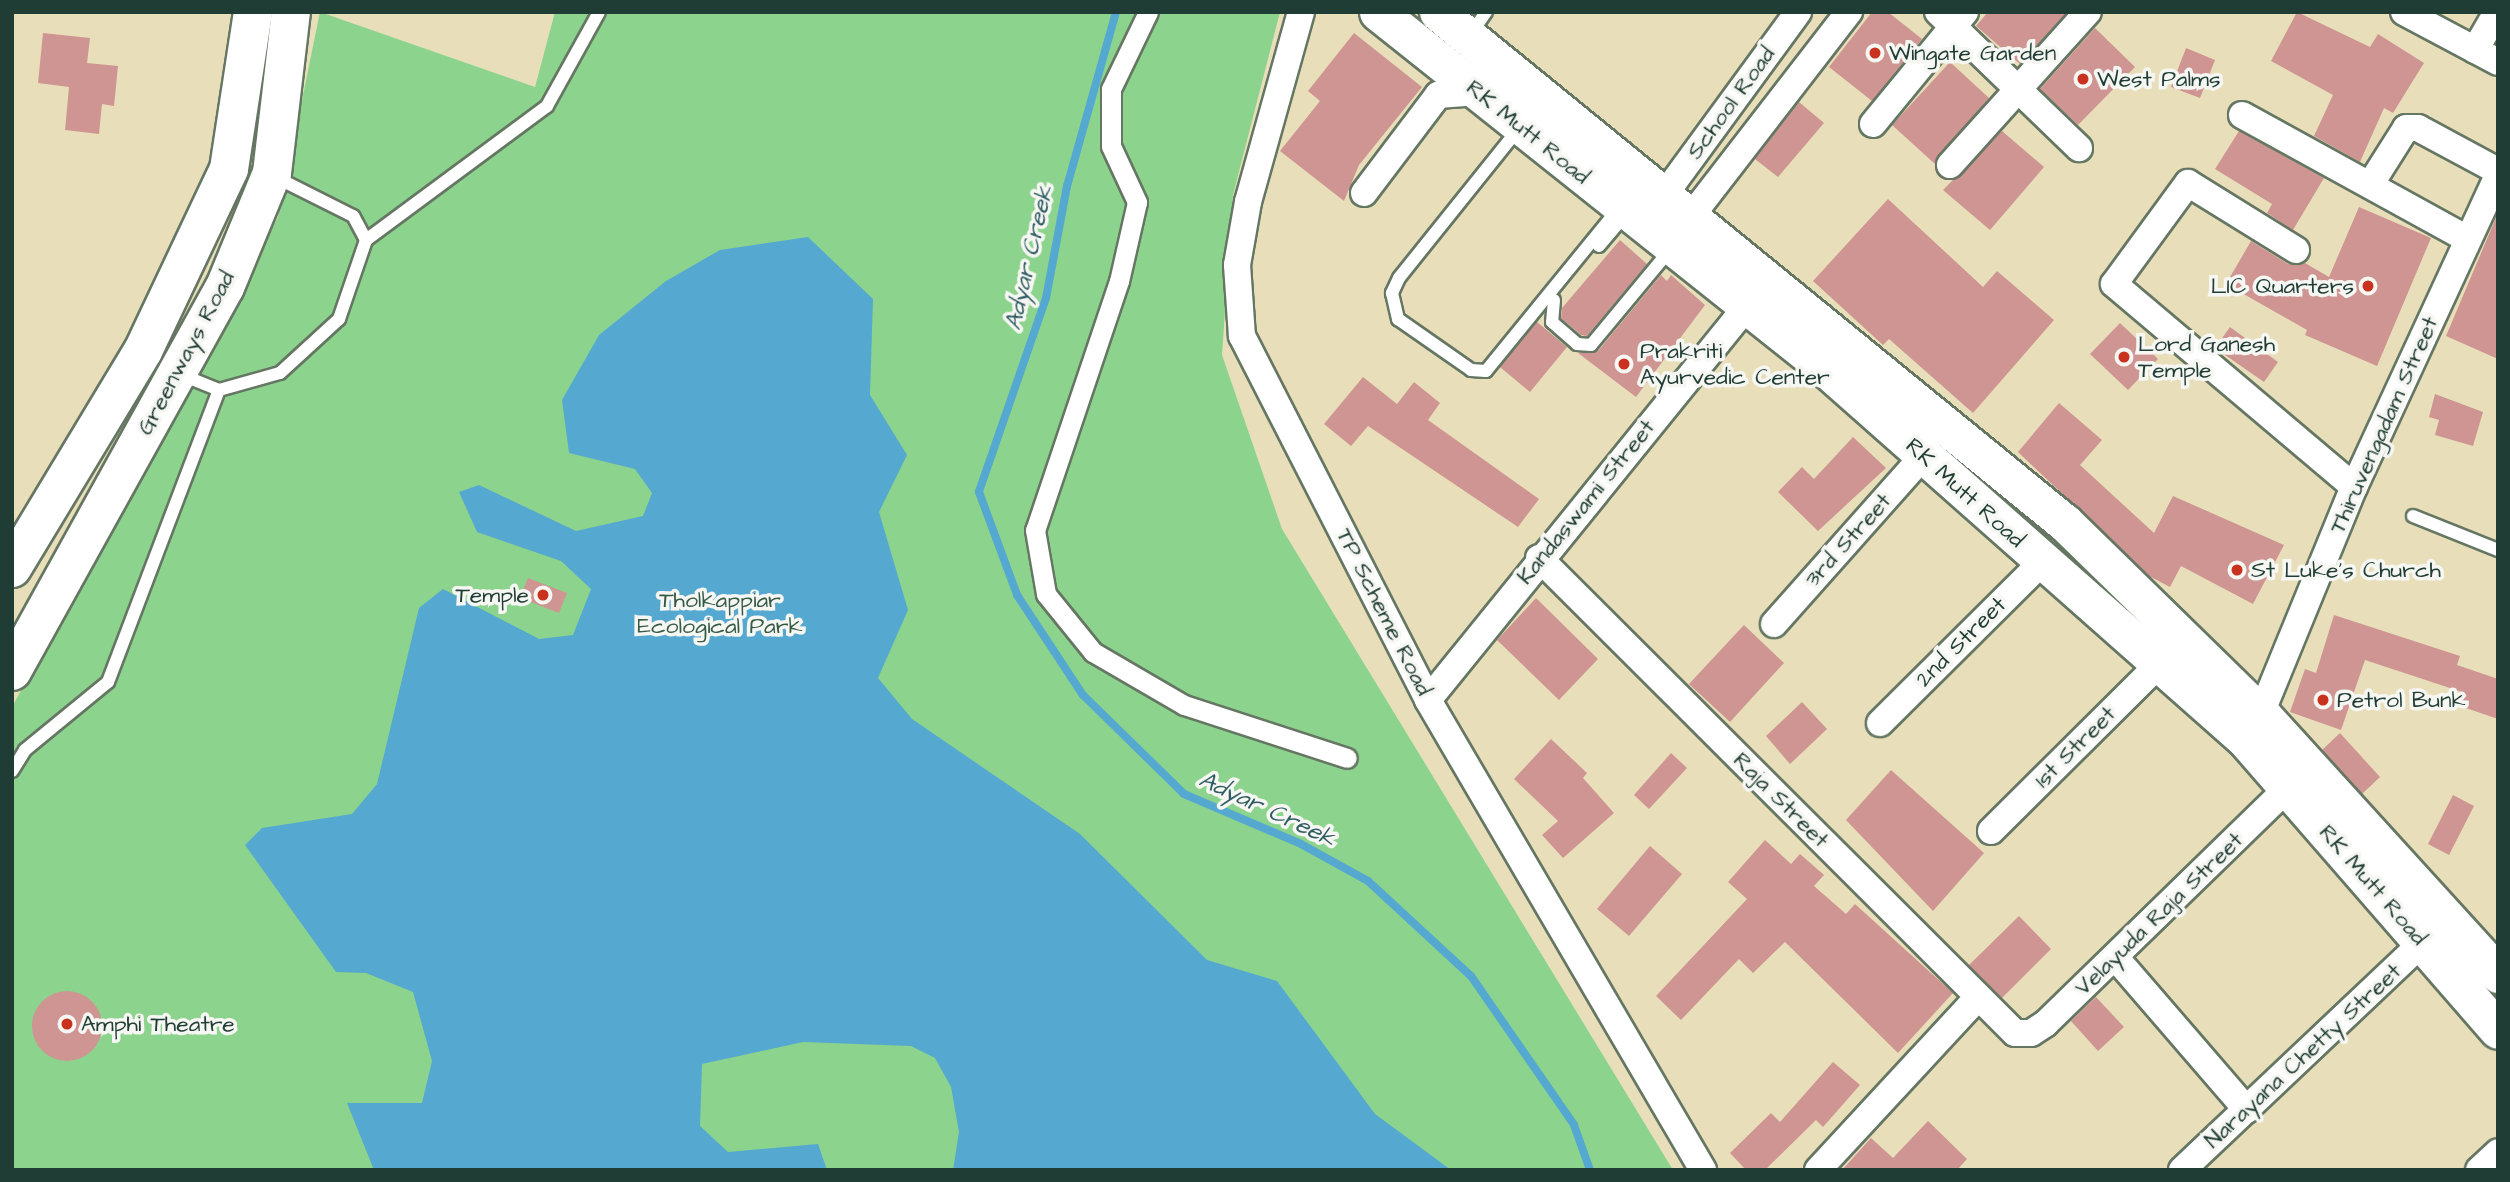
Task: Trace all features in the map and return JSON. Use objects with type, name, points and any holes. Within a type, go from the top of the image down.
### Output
[{"type":"main road","name":"Greenways Road","points":[[12,568],[143,351],[229,169],[253,12]]},
{"type":"main road","name":"Greenways Road","points":[[12,671],[225,287],[272,173],[291,12]]},
{"type":"main road","name":"RK Mutt Road","points":[[1378,12],[1747,306],[1923,456],[2159,664],[2254,728],[2288,788],[2498,1030]]},
{"type":"main road","name":"RK Mutt Road","points":[[1438,12],[1478,24],[1679,204],[2065,523],[2254,728],[2498,974]]},
{"type":"street","points":[[1148,12],[1111,89],[1111,146],[1137,202],[1119,281],[1035,530],[1046,594],[1093,652],[1184,705],[1348,758]]},
{"type":"street","name":"TP Scheme Road","points":[[1301,12],[1248,202],[1237,265],[1242,335],[1428,700],[1703,1170]]},
{"type":"street","name":"School Road","points":[[1679,204],[1798,12]]},
{"type":"street","points":[[1631,214],[1679,204],[1849,12]]},
{"type":"street","points":[[1950,164],[2088,12]]},
{"type":"street","points":[[2403,12],[2486,56],[2497,12]]},
{"type":"street","points":[[1874,124],[1952,17],[2079,148]]},
{"type":"street","points":[[1364,193],[1438,95],[1478,92]]},
{"type":"street","points":[[2242,115],[2468,239]]},
{"type":"street","points":[[2370,186],[2406,128],[2418,128],[2498,173]]},
{"type":"street","name":"Thiruvengadam Street","points":[[2254,728],[2354,486],[2498,173]]},
{"type":"street","points":[[2296,250],[2188,183],[2114,284],[2354,486]]},
{"type":"street","name":"Kandaswami Street","points":[[1428,700],[1539,558],[1747,306]]},
{"type":"street","name":"3rd Street","points":[[1774,624],[1923,456]]},
{"type":"street","name":"Raja Street","points":[[1539,558],[2010,1029],[2026,1035]]},
{"type":"street","name":"2nd Street","points":[[1880,723],[2042,562]]},
{"type":"street","name":"1st Street","points":[[1991,831],[2159,664]]},
{"type":"street","name":"Velayuda Raja Street","points":[[2026,1035],[2115,957],[2288,788]]},
{"type":"street","name":"Narayana Chetty Street","points":[[2182,1170],[2423,942]]},
{"type":"street","points":[[2115,957],[2247,1110]]},
{"type":"street","points":[[1818,1170],[1978,997]]},
{"type":"street","points":[[2479,1170],[2498,1152]]},
{"type":"lane","points":[[177,372],[219,390],[280,373],[340,319],[366,240],[547,106],[599,12]]},
{"type":"lane","points":[[1521,126],[1399,278],[1392,293],[1398,318],[1471,370],[1486,371],[1631,214]]},
{"type":"lane","points":[[272,173],[284,186],[354,216],[366,240]]},
{"type":"lane","points":[[1631,214],[1550,307],[1549,318],[1573,341],[1591,345],[1672,247]]},
{"type":"lane","points":[[12,771],[25,750],[107,682],[219,390]]},
{"type":"lane","points":[[2413,516],[2498,550]]},
{"type":"green space","name":"Tholkappiar Ecological Park","points":[[320,12],[535,87],[555,12],[1280,12],[1233,195],[1222,355],[1282,529],[1673,1170],[12,1170],[12,707],[278,217]]},
{"type":"water","points":[[808,237],[873,299],[870,395],[907,455],[879,512],[908,610],[878,678],[912,719],[1080,834],[1207,960],[1277,981],[1375,1114],[1451,1170],[953,1170],[959,1132],[951,1087],[935,1058],[911,1046],[803,1042],[702,1064],[700,1126],[728,1152],[818,1144],[827,1170],[374,1170],[347,1103],[422,1103],[432,1061],[413,992],[366,973],[336,972],[245,845],[262,828],[352,814],[377,784],[419,608],[443,589],[539,639],[573,635],[591,589],[561,561],[477,532],[459,492],[479,485],[576,531],[643,516],[652,493],[635,469],[569,453],[562,400],[599,335],[666,281],[720,250]]},
{"type":"building","name":"Wingate Garden","points":[[1872,12],[1888,12],[1922,39],[1872,101],[1829,67]]},
{"type":"building","points":[[1988,12],[2067,12],[2020,64],[1976,26]]},
{"type":"building","points":[[2297,12],[2370,47],[2378,34],[2424,63],[2393,113],[2384,108],[2360,162],[2314,136],[2333,95],[2271,61]]},
{"type":"building","name":"West Palms","points":[[2095,28],[2135,67],[2078,125],[2040,89]]},
{"type":"building","points":[[43,33],[90,38],[87,63],[118,66],[114,106],[102,104],[99,134],[65,130],[69,87],[38,83]]},
{"type":"building","points":[[1354,33],[1422,87],[1359,165],[1344,201],[1280,151],[1320,101],[1308,91]]},
{"type":"building","points":[[2186,48],[2215,60],[2200,98],[2171,87]]},
{"type":"building","points":[[1950,62],[1989,98],[1935,164],[1892,125]]},
{"type":"building","points":[[1799,102],[1824,123],[1778,177],[1755,159]]},
{"type":"building","points":[[2002,131],[2044,167],[1990,230],[1943,190]]},
{"type":"building","points":[[2239,131],[2324,178],[2293,230],[2267,213],[2272,204],[2215,169]]},
{"type":"building","points":[[1888,199],[1983,287],[1997,271],[2054,320],[1973,413],[1889,339],[1883,345],[1813,281]]},
{"type":"building","name":"LIC Quarters","points":[[2359,207],[2431,238],[2377,366],[2305,335],[2307,330],[2226,284],[2251,241],[2288,264],[2305,263],[2329,277]]},
{"type":"building","points":[[2498,213],[2498,359],[2446,336]]},
{"type":"building","points":[[1620,240],[1647,264],[1587,336],[1581,335],[1561,318],[1562,308]]},
{"type":"building","points":[[1661,275],[1667,281],[1671,275],[1705,305],[1636,397],[1578,353],[1598,351]]},
{"type":"building","points":[[1537,322],[1567,347],[1530,392],[1500,367]]},
{"type":"building","name":"Lord Ganesh Temple","points":[[2120,323],[2158,359],[2128,390],[2090,354]]},
{"type":"building","points":[[2230,327],[2278,362],[2264,382],[2215,348]]},
{"type":"building","points":[[1363,377],[1397,404],[1414,382],[1440,403],[1428,420],[1539,499],[1518,527],[1368,426],[1351,446],[1324,424]]},
{"type":"building","points":[[2435,394],[2483,412],[2473,446],[2435,435],[2439,420],[2429,417]]},
{"type":"building","points":[[2059,403],[2102,440],[2080,465],[2154,533],[2173,496],[2284,545],[2253,604],[2181,566],[2170,587],[2149,576],[2018,452]]},
{"type":"building","points":[[1853,437],[1886,468],[1818,531],[1778,492],[1802,467],[1814,479]]},
{"type":"building","name":"Temple","points":[[528,578],[567,593],[559,613],[520,598]]},
{"type":"building","points":[[1536,598],[1598,659],[1559,700],[1497,640]]},
{"type":"building","points":[[2334,615],[2460,656],[2457,665],[2498,679],[2498,719],[2457,705],[2462,692],[2365,660],[2341,730],[2290,712],[2305,669],[2316,673]]},
{"type":"building","points":[[1744,625],[1784,663],[1730,722],[1689,684]]},
{"type":"building","points":[[1802,702],[1827,729],[1790,764],[1766,736]]},
{"type":"building","points":[[2340,733],[2380,777],[2362,794],[2322,750]]},
{"type":"building","points":[[1551,739],[1587,773],[1583,778],[1614,813],[1563,858],[1542,835],[1558,821],[1514,779]]},
{"type":"building","points":[[1671,753],[1687,768],[1649,809],[1634,795]]},
{"type":"building","points":[[1891,770],[1984,853],[1933,911],[1846,820]]},
{"type":"building","points":[[2453,795],[2474,806],[2449,855],[2428,844]]},
{"type":"building","points":[[1765,840],[1791,864],[1800,854],[1824,875],[1814,886],[1846,914],[1855,904],[1953,993],[1898,1053],[1785,942],[1753,973],[1739,959],[1681,1020],[1656,996],[1747,899],[1728,882]]},
{"type":"building","points":[[1650,846],[1682,874],[1629,936],[1597,909]]},
{"type":"building","points":[[2019,916],[2051,949],[2002,998],[1969,965]]},
{"type":"building","name":"Amphi Theatre","points":[[60,991],[74,991],[87,996],[97,1006],[102,1026],[97,1046],[87,1056],[74,1061],[60,1061],[47,1056],[37,1046],[32,1033],[32,1019],[37,1006],[47,996]]},
{"type":"building","points":[[2096,997],[2124,1027],[2098,1051],[2071,1021]]},
{"type":"building","points":[[1833,1062],[1860,1085],[1823,1127],[1816,1120],[1765,1170],[1746,1170],[1730,1153],[1771,1113],[1780,1122]]},
{"type":"building","points":[[1928,1121],[1967,1159],[1957,1170],[1842,1170],[1871,1138],[1893,1158]]},
{"type":"waterway","name":"Adyar Creek","points":[[1116,12],[1067,186],[1046,298],[979,492],[1017,595],[1083,695],[1184,794],[1301,844],[1368,881],[1471,976],[1574,1125],[1590,1170]]},
{"type":"place","name":"Wingate Garden","points":[[1875,53]]},
{"type":"place","name":"West Palms","points":[[2083,79]]},
{"type":"place","name":"LIC Quarters","points":[[2368,286]]},
{"type":"place","name":"Lord Ganesh Temple","points":[[2124,357]]},
{"type":"place","name":"Prakriti Ayurvedic Center","points":[[1624,364]]},
{"type":"place","name":"St Luke’s Church","points":[[2237,570]]},
{"type":"place","name":"Temple","points":[[543,595]]},
{"type":"place","name":"Petrol Bunk","points":[[2323,700]]},
{"type":"place","name":"Amphi Theatre","points":[[67,1024]]}]
